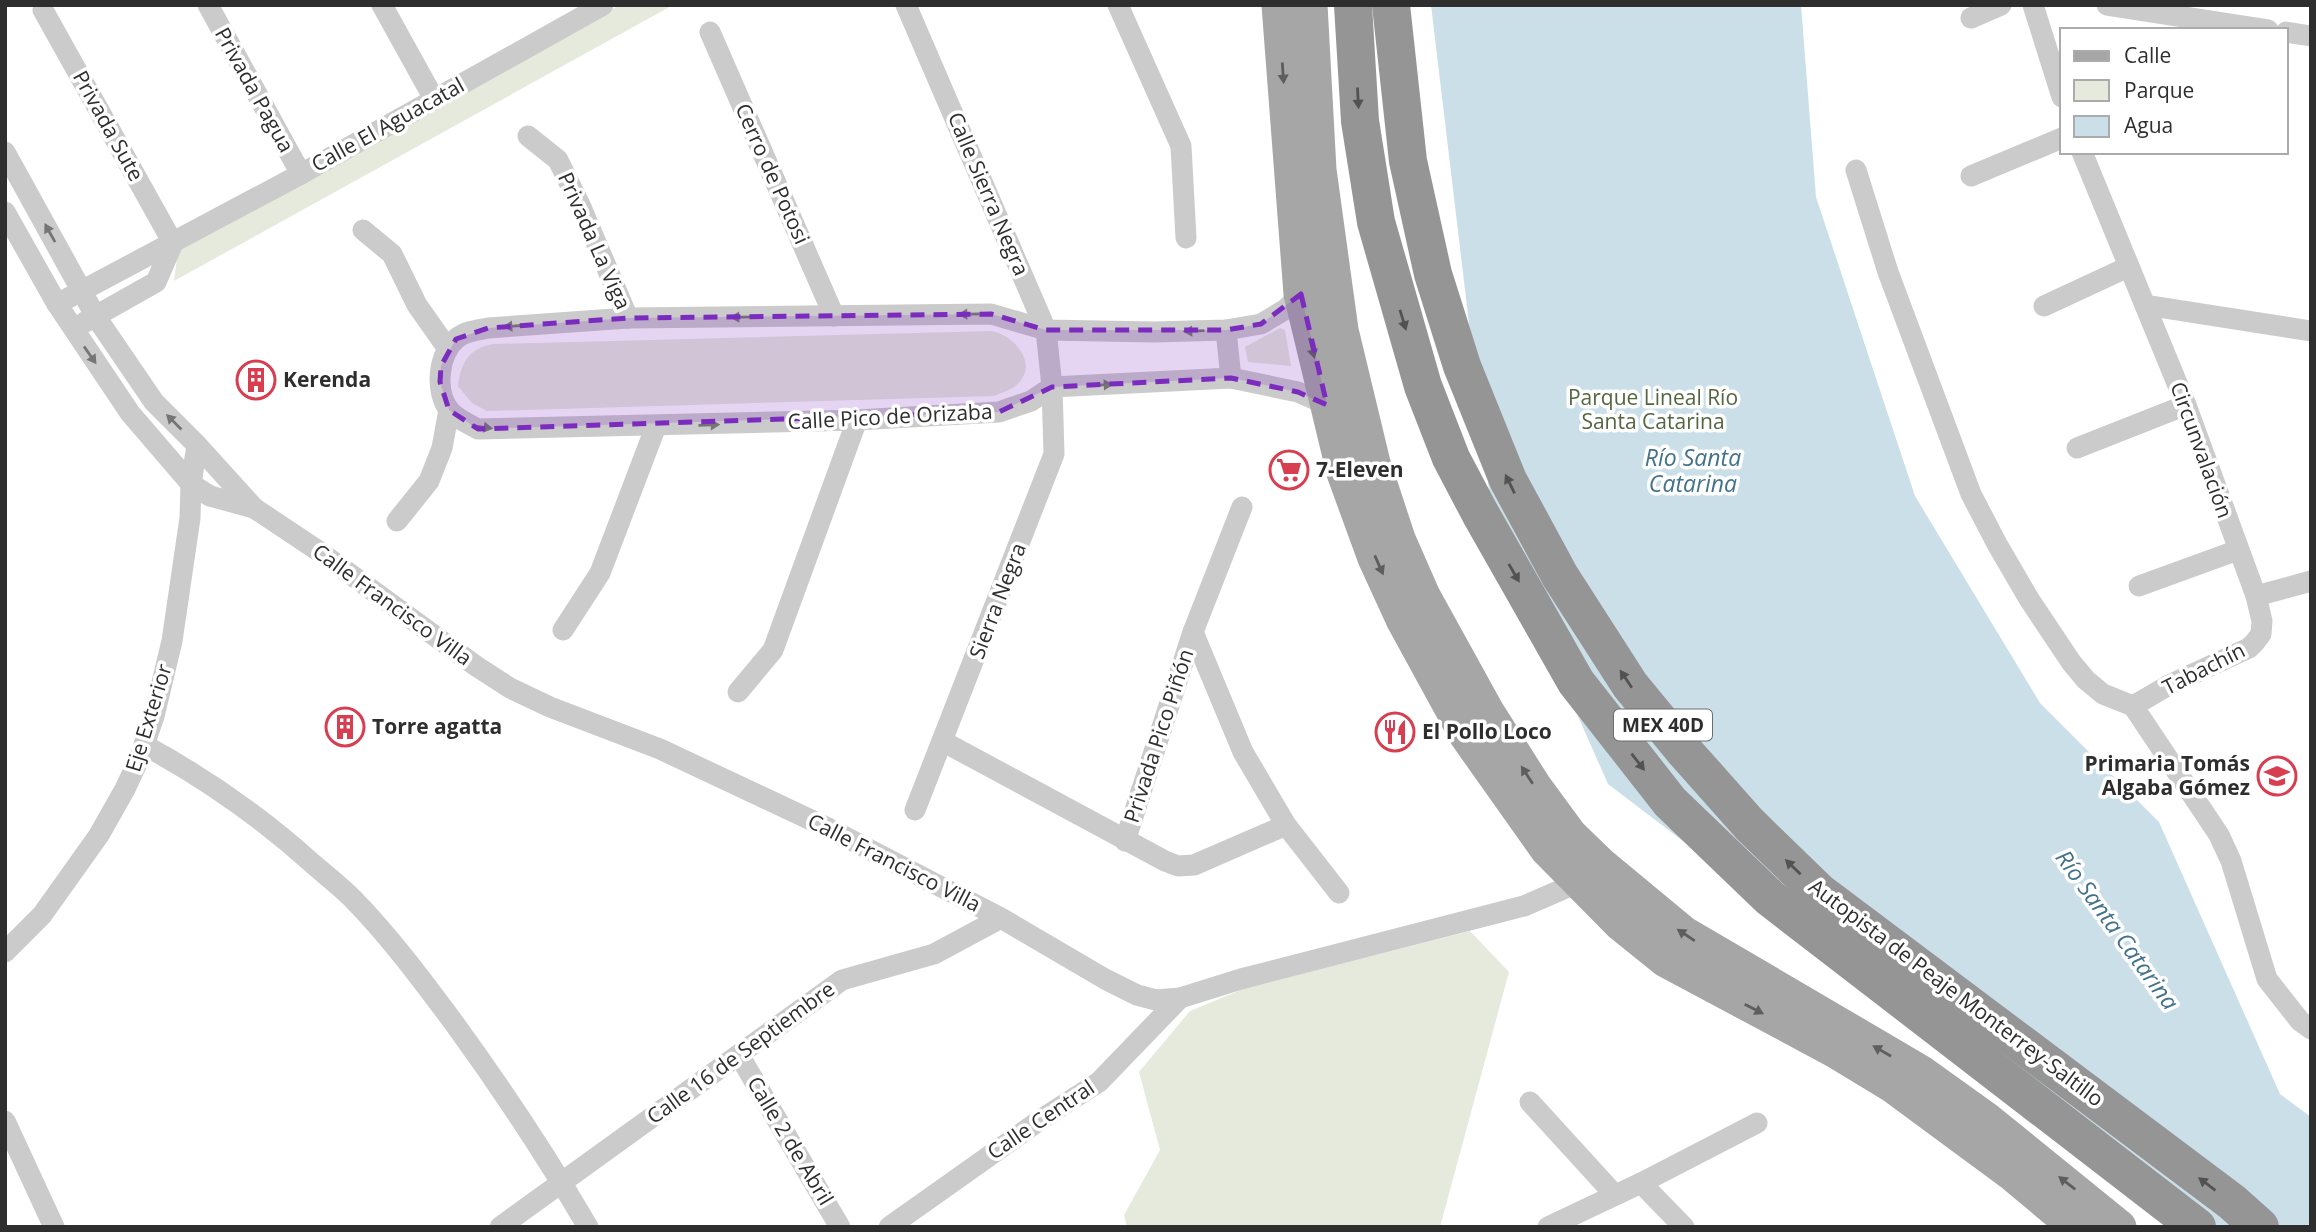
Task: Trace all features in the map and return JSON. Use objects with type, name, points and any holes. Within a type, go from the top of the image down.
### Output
[{"type":"highway","name":"Autopista de Peaje Monterrey-Saltillo","points":[[1353,5],[1360,121],[1376,222],[1423,386],[1457,469],[1576,682],[1670,802],[1770,898],[2197,1227]]},
{"type":"highway","name":"Autopista de Peaje Monterrey-Saltillo","points":[[1391,5],[1408,161],[1433,274],[1462,366],[1508,480],[1559,576],[1630,685],[1749,824],[1819,892],[2221,1194],[2260,1227]]},
{"type":"main road","points":[[1279,5],[1301,294],[1344,472],[1375,558],[1403,619],[1467,736],[1547,849],[1577,883],[1620,923],[1666,960],[1836,1051],[1892,1085],[2014,1175],[2076,1227]]},
{"type":"main road","points":[[1310,5],[1319,170],[1340,330],[1373,463],[1398,538],[1423,596],[1487,712],[1534,786],[1570,835],[1601,865],[1683,933],[1920,1072],[1987,1121],[2119,1227]]},
{"type":"street","name":"Privada Pagua","points":[[208,5],[301,174]]},
{"type":"street","points":[[382,5],[434,99]]},
{"type":"street","name":"Calle El Aguacatal","points":[[57,304],[301,174],[603,5]]},
{"type":"street","name":"Calle Sierra Negra","points":[[906,5],[1046,330],[1052,387]]},
{"type":"street","points":[[1118,5],[1181,146],[1186,238]]},
{"type":"street","points":[[1971,18],[2001,5]]},
{"type":"street","points":[[2033,5],[2060,91]]},
{"type":"street","points":[[2107,5],[2255,28]]},
{"type":"street","name":"Privada Sute","points":[[43,9],[173,243]]},
{"type":"street","name":"Cerro de Potosi","points":[[710,33],[834,316]]},
{"type":"street","points":[[2288,33],[2311,36]]},
{"type":"street","name":"Privada La Viga","points":[[528,136],[558,160],[628,318]]},
{"type":"street","points":[[1971,176],[2060,139]]},
{"type":"street","name":"Calle Francisco Villa","points":[[5,152],[96,317],[154,402],[254,508],[510,688],[550,707],[660,749],[828,828],[1001,918],[1137,995],[1156,1000],[1180,998],[1241,979],[1524,906],[1577,883]]},
{"type":"street","name":"Circunvalación","points":[[2083,154],[2186,405],[2256,596]]},
{"type":"street","points":[[1856,170],[1888,271],[1971,494],[2029,598],[2071,662],[2086,680],[2103,694],[2133,706],[2219,835],[2231,861],[2267,979],[2291,1011],[2311,1029]]},
{"type":"street","name":"Calle Francisco Villa","points":[[5,212],[72,329],[130,413],[191,484],[210,496],[254,508]]},
{"type":"street","points":[[363,230],[392,254],[417,305],[448,349]]},
{"type":"street","points":[[72,329],[156,282],[173,243]]},
{"type":"street","points":[[2044,306],[2128,267]]},
{"type":"street","points":[[397,521],[429,481],[442,448],[449,410],[440,382],[441,366],[448,349],[456,339],[468,332],[488,328],[628,318],[990,314],[1046,330],[1226,330],[1261,324],[1286,309],[1301,294]]},
{"type":"street","points":[[2145,305],[2311,331]]},
{"type":"street","points":[[1226,330],[1231,377]]},
{"type":"street","name":"Calle Pico de Orizaba","points":[[449,410],[478,429],[857,420],[999,412],[1031,401],[1052,387],[1231,377],[1298,392],[1327,405]]},
{"type":"street","name":"Sierra Negra","points":[[915,810],[944,742],[1054,454],[1052,387]]},
{"type":"street","points":[[2077,448],[2186,405]]},
{"type":"street","points":[[738,692],[773,650],[857,420]]},
{"type":"street","points":[[563,630],[600,573],[656,426]]},
{"type":"street","name":"Eje Exterior","points":[[5,952],[42,915],[99,835],[125,789],[145,745],[172,642],[190,518],[191,484],[197,445]]},
{"type":"street","name":"Privada Pico Piñón","points":[[1125,841],[1193,632],[1242,507]]},
{"type":"street","points":[[2139,586],[2238,550]]},
{"type":"street","points":[[2256,596],[2311,581]]},
{"type":"street","name":"Tabachín","points":[[2133,706],[2169,685],[2249,648],[2261,634],[2262,621],[2256,596]]},
{"type":"street","name":"Privada Pico Piñón","points":[[1193,632],[1242,752],[1286,825],[1339,893]]},
{"type":"street","name":"Privada Pico Piñón","points":[[944,742],[1125,841],[1178,866],[1194,865],[1286,825]]},
{"type":"street","points":[[145,745],[229,797],[285,839],[352,898],[421,978],[482,1062],[562,1182],[588,1227]]},
{"type":"street","name":"Calle 16 de Septiembre","points":[[500,1227],[842,980],[934,954],[1001,918]]},
{"type":"street","name":"Calle Central","points":[[889,1227],[1040,1120],[1099,1082],[1180,998]]},
{"type":"street","name":"Calle 2 de Abril","points":[[739,1055],[840,1227]]},
{"type":"street","points":[[1530,1102],[1614,1194]]},
{"type":"street","points":[[5,1121],[54,1227]]},
{"type":"street","points":[[1548,1227],[1641,1183],[1756,1123]]},
{"type":"street","points":[[1641,1183],[1684,1227]]},
{"type":"highlighted area","points":[[1301,294],[1327,405],[1298,392],[1231,378],[1052,387],[999,412],[478,429],[449,410],[440,382],[441,366],[456,339],[488,328],[628,318],[991,314],[1046,330],[1226,330],[1261,324]]},
{"type":"green space","points":[[620,5],[673,5],[174,281],[178,250]]},
{"type":"green space","points":[[1280,328],[1285,330],[1291,366],[1248,362],[1245,347]]},
{"type":"green space","points":[[992,331],[1017,346],[1025,362],[1022,379],[1014,387],[994,396],[487,411],[472,403],[458,386],[461,370],[472,353],[494,344]]},
{"type":"green space","points":[[1470,931],[1509,972],[1440,1227],[1127,1227],[1124,1215],[1160,1150],[1139,1072],[1190,1011],[1243,989]]},
{"type":"water","name":"Río Santa Catarina","points":[[1431,5],[1801,5],[1816,197],[1915,496],[2040,703],[2159,822],[2280,1094],[2311,1117],[2311,1227],[2190,1227],[1608,784],[1493,524]]},
{"type":"place","name":"Kerenda","points":[[256,380]]},
{"type":"place","name":"7-Eleven","points":[[1289,470]]},
{"type":"place","name":"Torre agatta","points":[[345,727]]},
{"type":"place","name":"El Pollo Loco","points":[[1395,732]]},
{"type":"place","name":"Primaria Tomás Algaba Gómez","points":[[2277,776]]},
{"type":"park label","name":"Parque Lineal Río Santa Catarina","points":[[1653,410]]}]
